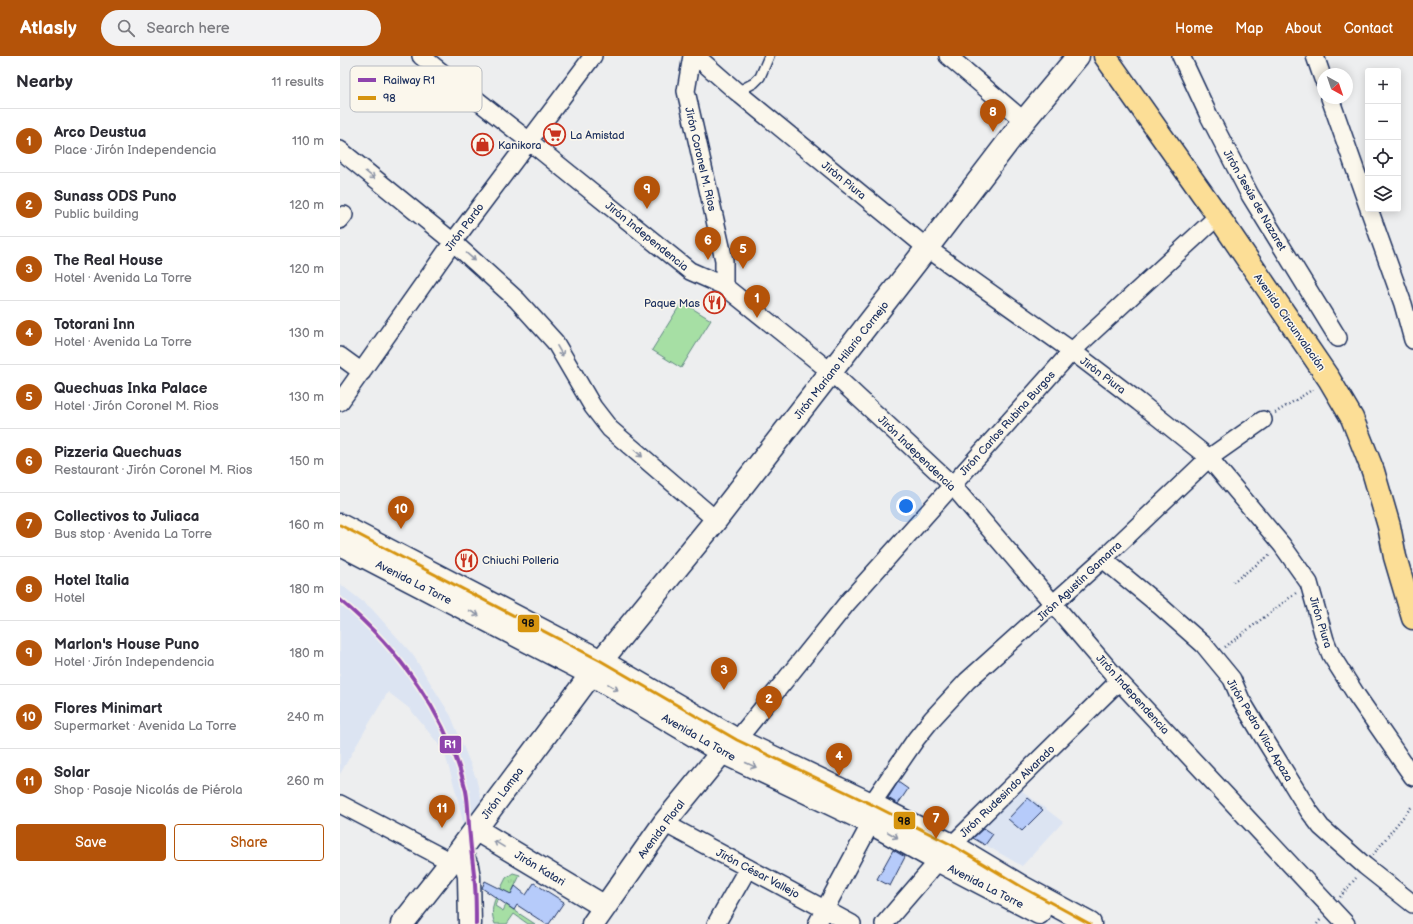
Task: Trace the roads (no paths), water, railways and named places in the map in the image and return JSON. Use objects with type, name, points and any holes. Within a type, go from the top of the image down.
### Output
[{"type":"highway","name":"Avenida Circunvalación","points":[[1105,56],[1218,216],[1330,379],[1352,418],[1373,470],[1389,526],[1395,557],[1413,618]]},
{"type":"street","name":"Jirón Independencia","points":[[420,56],[433,66]]},
{"type":"street","name":"Jirón Pardo","points":[[340,402],[453,242],[593,56]]},
{"type":"street","name":"Jirón Coronel M. Rios","points":[[692,56],[686,91],[724,260],[724,286]]},
{"type":"street","name":"Jirón Piura","points":[[696,56],[737,92],[927,248],[1072,351],[1139,402],[1208,458],[1282,546],[1309,583],[1325,640],[1331,655],[1413,778]]},
{"type":"street","points":[[948,56],[1024,121]]},
{"type":"street","name":"Jirón Mariano Hilario Cornejo","points":[[596,668],[716,520],[1024,121],[1078,56]]},
{"type":"street","name":"Jirón Jesús de Nazaret","points":[[1181,56],[1209,116],[1250,195],[1338,338]]},
{"type":"street","points":[[1315,56],[1319,68]]},
{"type":"street","name":"Jirón Independencia","points":[[482,104],[690,271],[724,286],[831,372],[952,486],[1119,681],[1346,924]]},
{"type":"street","points":[[1332,104],[1365,197]]},
{"type":"street","points":[[340,150],[453,242],[517,300],[554,342],[593,407],[610,429],[716,520]]},
{"type":"street","points":[[1370,212],[1413,340]]},
{"type":"street","name":"Jirón Carlos Rubina Burgos","points":[[729,746],[848,602],[1072,351],[1218,216]]},
{"type":"street","points":[[340,356],[362,372]]},
{"type":"street","name":"Jirón Agustín Gamarra","points":[[817,924],[868,815],[916,739],[948,701],[967,681],[1103,559],[1208,458],[1263,420]]},
{"type":"street","name":"Avenida La Torre","points":[[340,525],[596,668],[729,746],[946,853],[1022,887],[1090,924]]},
{"type":"street","name":"Avenida La Torre","points":[[340,544],[596,668]]},
{"type":"street","name":"Jirón Pedro Vilca Apaza","points":[[1103,559],[1204,645],[1232,680],[1241,700],[1258,729],[1309,811],[1321,827],[1365,866],[1413,904]]},
{"type":"street","name":"Jirón Lampa","points":[[402,924],[596,668]]},
{"type":"street","name":"Jirón Rudesindo Alvarado","points":[[884,924],[946,853],[1119,681]]},
{"type":"street","name":"Avenida Floral","points":[[599,915],[664,823],[729,746]]},
{"type":"street","points":[[340,804],[455,856],[467,866],[470,877],[470,924]]},
{"type":"street","name":"Jirón César Vallejo","points":[[664,823],[849,923]]},
{"type":"street","name":"Jirón Katari","points":[[475,829],[599,915]]},
{"type":"street","name":"Avenida La Torre","points":[[946,853],[1060,924]]},
{"type":"street","points":[[716,924],[748,868]]},
{"type":"lane","points":[[737,92],[760,78],[770,56]]},
{"type":"rail line","name":"R1","points":[[340,600],[362,619],[401,662],[434,711],[447,736],[458,763],[467,797],[475,885],[476,924]]},
{"type":"place","name":"Hotel Italia","points":[[993,132]]},
{"type":"place","name":"La Amistad","points":[[555,135]]},
{"type":"place","name":"Kanikora","points":[[482,145]]},
{"type":"place","name":"Marlon's House Puno","points":[[647,209]]},
{"type":"place","name":"Pizzeria Quechuas","points":[[708,260]]},
{"type":"place","name":"Quechuas Inka Palace","points":[[743,269]]},
{"type":"place","name":"Paque Mas","points":[[715,303]]},
{"type":"place","name":"Arco Deustua","points":[[757,318]]},
{"type":"place","name":"Flores Minimart","points":[[401,529]]},
{"type":"place","name":"Chiuchi Polleria","points":[[467,560]]},
{"type":"place","name":"The Real House","points":[[724,690]]},
{"type":"place","name":"Sunass ODS Puno","points":[[769,719]]},
{"type":"place","name":"Totorani Inn","points":[[839,776]]},
{"type":"place","name":"Solar","points":[[442,828]]},
{"type":"place","name":"Collectivos to Juliaca","points":[[936,839]]}]
